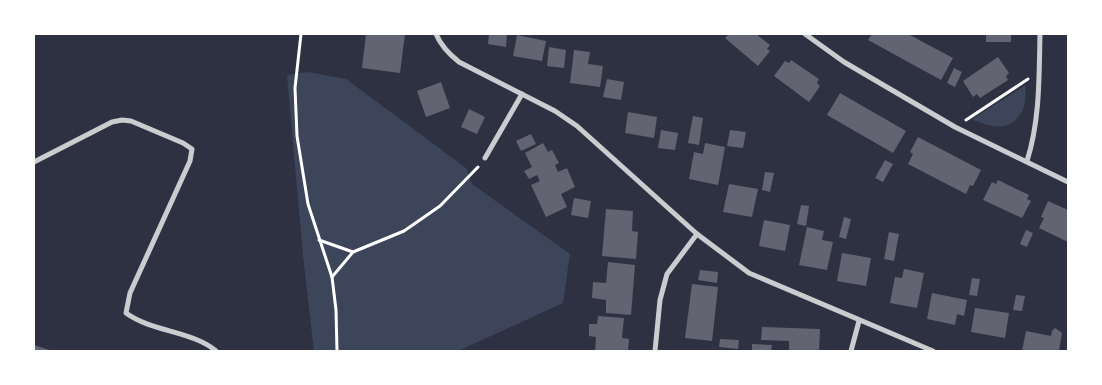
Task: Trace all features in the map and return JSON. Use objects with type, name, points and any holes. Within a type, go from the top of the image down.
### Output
[{"type":"street","points":[[436,34],[446,52],[459,62],[555,111],[577,126],[697,234],[749,273],[933,351]]},
{"type":"street","points":[[805,34],[844,62],[955,127],[1068,182]]},
{"type":"street","points":[[1027,161],[1036,126],[1040,34]]},
{"type":"street","points":[[486,158],[522,94]]},
{"type":"street","points":[[34,162],[112,122],[122,120],[131,121],[183,142],[192,149],[190,161],[130,293],[126,313],[137,321],[206,344],[216,351]]},
{"type":"street","points":[[655,351],[660,300],[666,274],[697,234]]},
{"type":"street","points":[[852,351],[859,321]]},
{"type":"path","points":[[301,34],[295,88],[297,136],[308,204],[332,278],[336,310],[337,351]]},
{"type":"path","points":[[955,127],[1039,71]]},
{"type":"path","points":[[332,278],[353,252],[404,232],[440,206],[486,158]]},
{"type":"path","points":[[319,240],[353,252]]},
{"type":"shaded area","points":[[308,72],[346,79],[466,168],[472,184],[570,254],[563,303],[458,351],[314,351],[303,256],[287,75]]},
{"type":"shaded area","points":[[1026,85],[1025,102],[1022,112],[1012,123],[1005,126],[992,126],[972,119]]},
{"type":"building","points":[[366,34],[405,34],[400,73],[362,68]]},
{"type":"building","points":[[489,34],[507,34],[506,47],[488,44]]},
{"type":"building","points":[[729,34],[756,34],[770,45],[767,49],[770,51],[758,66],[725,38]]},
{"type":"building","points":[[872,34],[908,34],[953,58],[941,80],[868,40]]},
{"type":"building","points":[[986,34],[1011,34],[1011,42],[986,42]]},
{"type":"building","points":[[517,35],[546,41],[542,61],[513,56]]},
{"type":"building","points":[[549,47],[566,50],[564,68],[547,66]]},
{"type":"building","points":[[574,50],[590,52],[588,64],[603,66],[600,87],[570,83]]},
{"type":"building","points":[[998,57],[1009,73],[1006,76],[1008,80],[980,98],[977,94],[973,97],[963,81]]},
{"type":"building","points":[[791,60],[819,79],[817,83],[820,86],[809,102],[774,76],[785,61],[789,63]]},
{"type":"building","points":[[954,68],[962,72],[955,87],[947,83]]},
{"type":"building","points":[[607,79],[624,82],[621,100],[603,97]]},
{"type":"building","points":[[441,82],[450,108],[426,117],[417,91]]},
{"type":"building","points":[[840,93],[906,131],[893,153],[827,115]]},
{"type":"building","points":[[469,109],[485,117],[477,134],[461,127]]},
{"type":"building","points":[[628,112],[657,117],[654,138],[625,133]]},
{"type":"building","points":[[693,116],[703,118],[699,145],[688,143]]},
{"type":"building","points":[[661,130],[678,133],[675,150],[658,148]]},
{"type":"building","points":[[730,130],[746,132],[743,148],[727,146]]},
{"type":"building","points":[[531,134],[536,144],[521,151],[516,141]]},
{"type":"building","points":[[918,137],[981,170],[973,186],[970,185],[966,194],[908,164],[913,154],[910,152]]},
{"type":"building","points":[[543,143],[548,152],[552,150],[559,163],[555,165],[558,172],[567,168],[575,187],[561,194],[567,207],[546,217],[531,185],[540,181],[537,175],[529,179],[524,171],[532,167],[525,153]]},
{"type":"building","points":[[705,143],[725,147],[718,185],[689,179],[694,152],[703,154]]},
{"type":"building","points":[[885,160],[893,164],[883,182],[875,178]]},
{"type":"building","points":[[765,172],[774,173],[770,192],[762,190]]},
{"type":"building","points":[[998,180],[1029,195],[1027,199],[1031,201],[1022,218],[983,200],[992,182],[996,184]]},
{"type":"building","points":[[729,184],[758,189],[752,217],[723,212]]},
{"type":"building","points":[[574,198],[591,201],[588,218],[571,215]]},
{"type":"building","points":[[1048,201],[1068,210],[1068,242],[1039,228],[1044,218],[1041,217]]},
{"type":"building","points":[[801,205],[809,206],[806,226],[797,224]]},
{"type":"building","points":[[606,209],[633,211],[632,231],[638,232],[636,259],[602,256]]},
{"type":"building","points":[[844,217],[851,219],[846,239],[839,237]]},
{"type":"building","points":[[764,220],[790,225],[785,251],[759,246]]},
{"type":"building","points":[[807,227],[824,231],[822,240],[833,242],[827,270],[799,265]]},
{"type":"building","points":[[1026,230],[1033,233],[1027,247],[1020,244]]},
{"type":"building","points":[[889,232],[899,234],[894,261],[884,259]]},
{"type":"building","points":[[842,253],[871,258],[866,286],[837,281]]},
{"type":"building","points":[[608,262],[635,265],[631,315],[606,313],[606,300],[592,298],[593,282],[606,283]]},
{"type":"building","points":[[904,269],[924,273],[917,308],[890,303],[895,277],[902,278]]},
{"type":"building","points":[[700,270],[718,272],[717,283],[698,280]]},
{"type":"building","points":[[972,278],[980,279],[977,296],[969,295]]},
{"type":"building","points":[[692,284],[718,287],[712,341],[685,338]]},
{"type":"building","points":[[932,293],[967,300],[964,316],[957,314],[955,325],[927,319]]},
{"type":"building","points":[[1016,295],[1025,296],[1022,311],[1013,310]]},
{"type":"building","points":[[975,308],[1009,313],[1005,338],[971,332]]},
{"type":"building","points":[[598,316],[624,318],[622,338],[629,339],[628,351],[595,351],[596,337],[589,336],[589,324],[597,324]]},
{"type":"building","points":[[762,327],[820,329],[819,351],[789,351],[789,341],[761,340]]},
{"type":"building","points":[[1055,328],[1062,333],[1059,351],[1022,351],[1026,331],[1051,336]]},
{"type":"building","points":[[720,339],[739,340],[738,349],[719,347]]},
{"type":"building","points":[[752,344],[772,345],[771,351],[752,351]]},
{"type":"building","points":[[34,345],[52,351],[34,351]]}]
